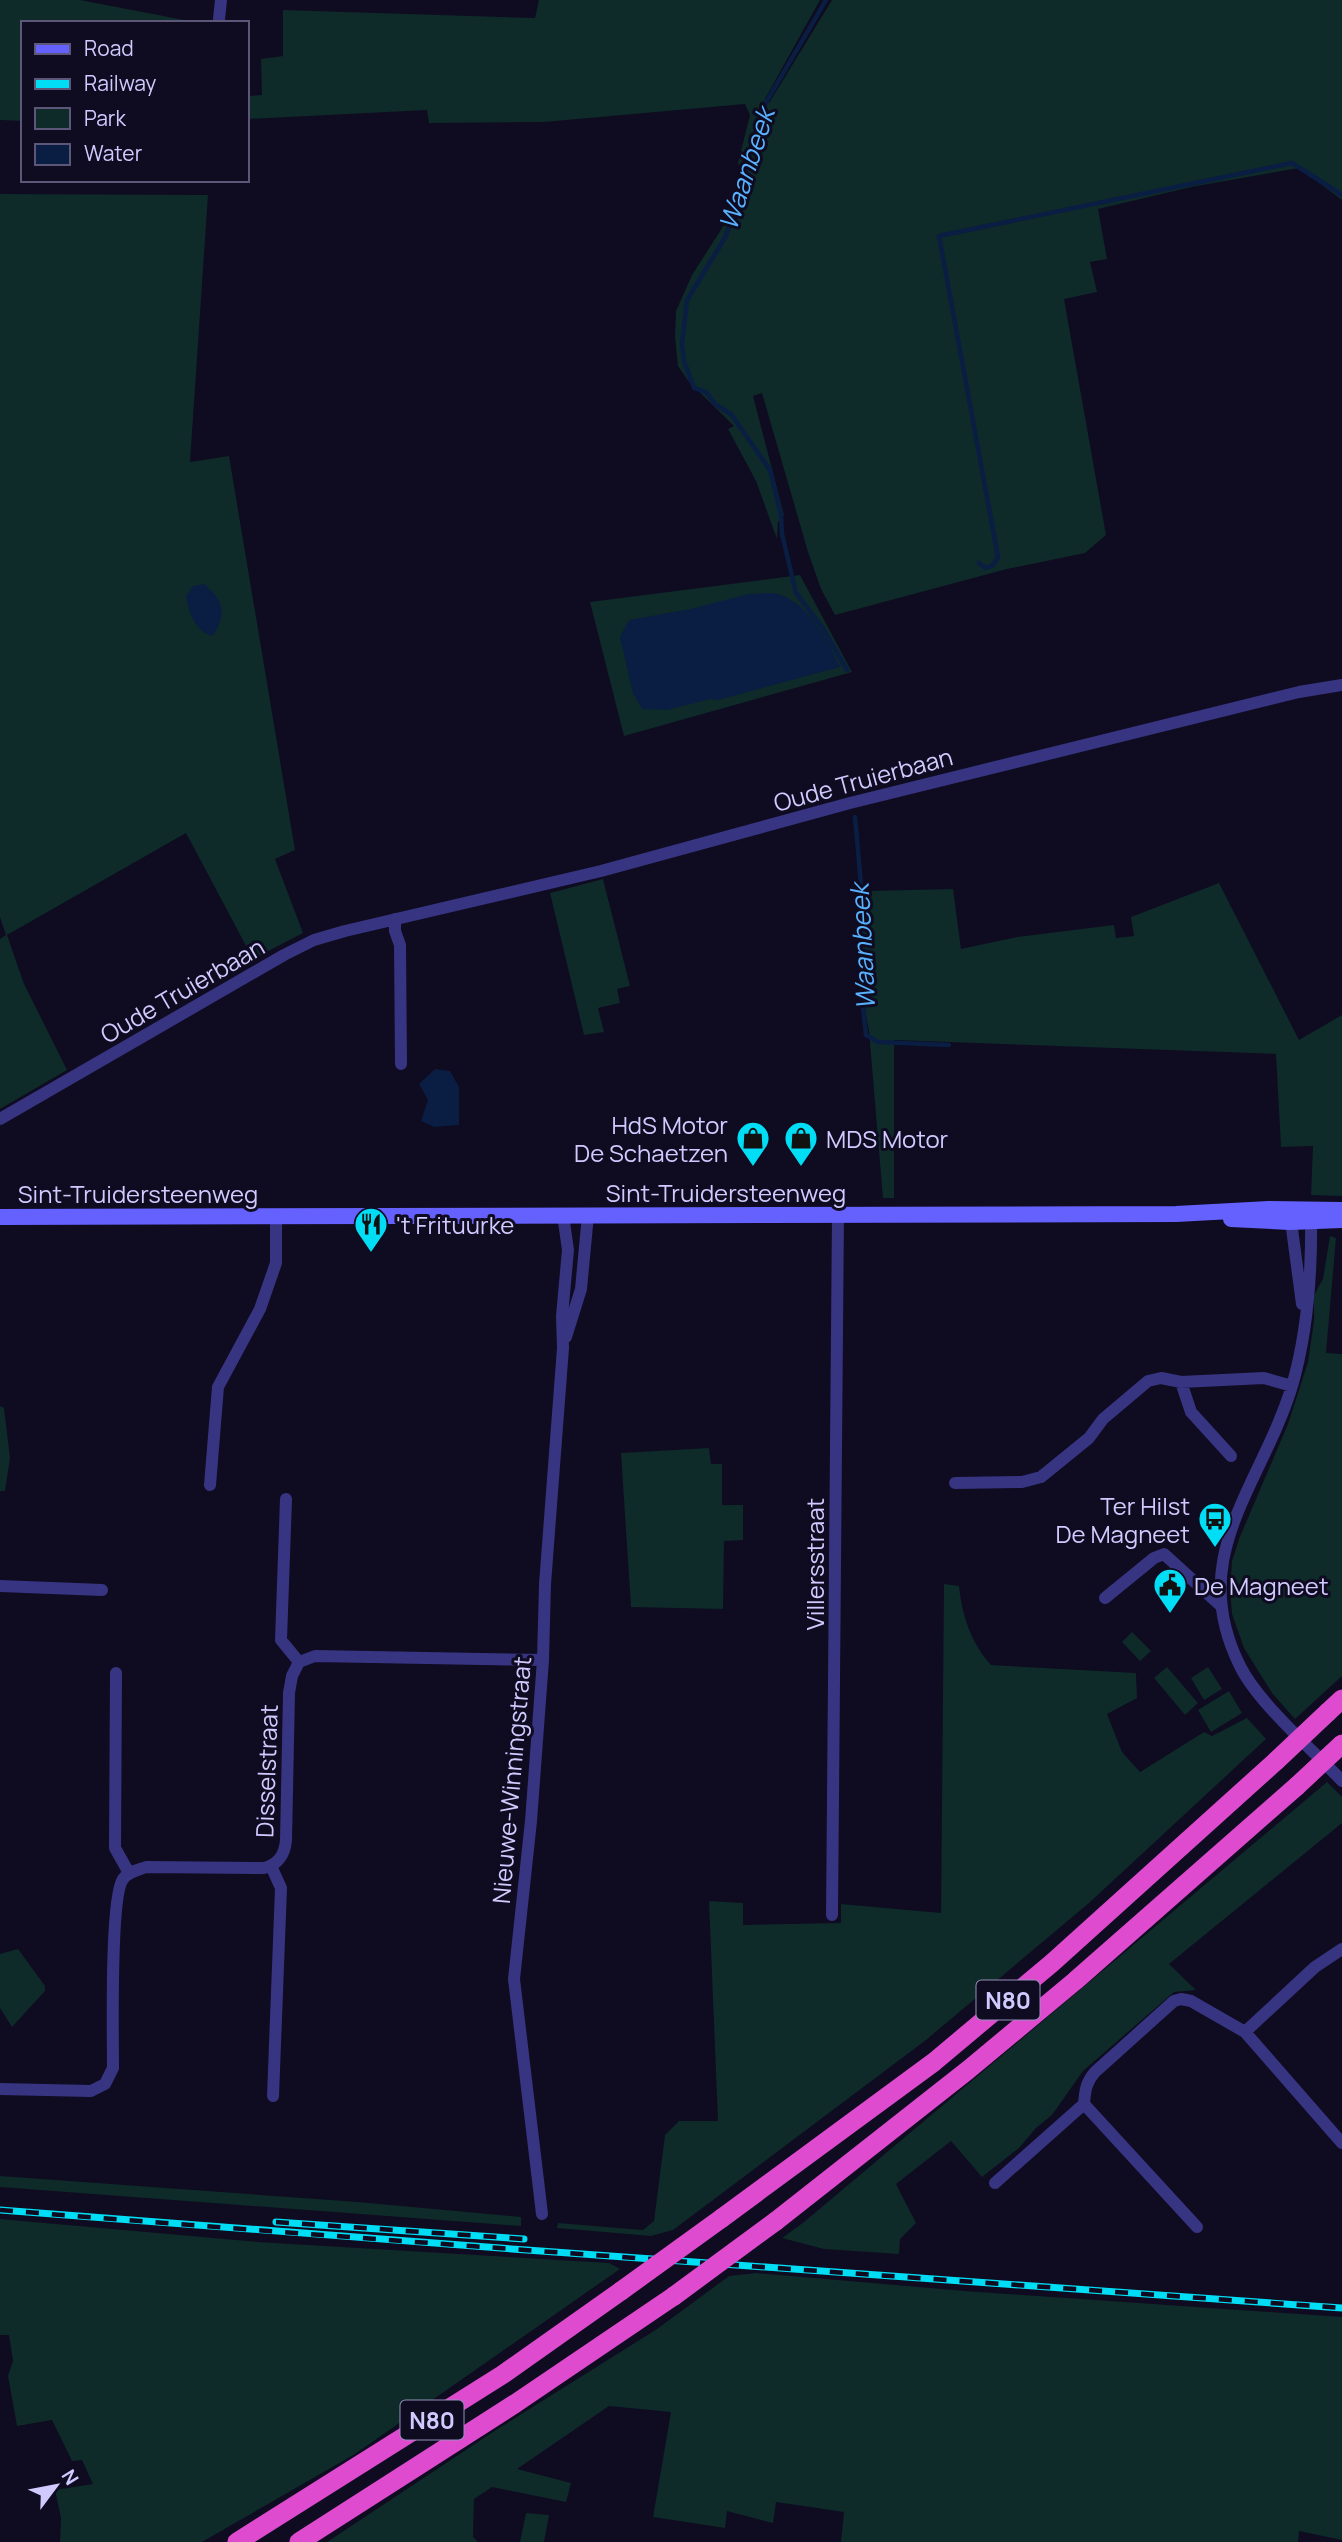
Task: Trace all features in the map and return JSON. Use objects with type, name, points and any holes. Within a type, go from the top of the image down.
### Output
[{"type":"highway","name":"N80","points":[[237,2542],[502,2375],[934,2062],[1052,1963],[1335,1706]]},
{"type":"highway","name":"N80","points":[[299,2542],[516,2403],[674,2296],[776,2221],[968,2070],[1075,1981],[1342,1744]]},
{"type":"main road","name":"Sint-Truidersteenweg","points":[[0,1217],[563,1214],[1311,1215],[1342,1210]]},
{"type":"main road","name":"Sint-Truidersteenweg","points":[[1311,1215],[1342,1220]]},
{"type":"street","points":[[219,19],[221,0]]},
{"type":"street","name":"Oude Truierbaan","points":[[0,1119],[305,944],[345,930],[601,870],[1077,746],[1298,692],[1342,685]]},
{"type":"street","points":[[395,919],[395,931],[401,944],[401,1065]]},
{"type":"street","name":"Nieuwe-Winningstraat","points":[[542,2214],[514,1979],[531,1821],[563,1348],[562,1316],[568,1250],[563,1214]]},
{"type":"street","name":"Villersstraat","points":[[832,1915],[838,1214]]},
{"type":"street","name":"Sint-Truidersteenweg","points":[[210,1485],[218,1387],[260,1309],[276,1263],[276,1215]]},
{"type":"street","name":"Nieuwe-Winningstraat","points":[[563,1348],[581,1289],[588,1215]]},
{"type":"street","points":[[1290,1215],[1304,1318]]},
{"type":"street","points":[[1311,1215],[1309,1290],[1292,1386],[1229,1534],[1221,1568],[1220,1605],[1228,1638],[1241,1668],[1262,1696],[1342,1781]]},
{"type":"street","points":[[955,1483],[1022,1482],[1041,1477],[1089,1438],[1103,1419],[1147,1381],[1161,1378],[1181,1382],[1264,1378],[1292,1386]]},
{"type":"street","points":[[1181,1382],[1191,1412],[1231,1456]]},
{"type":"street","points":[[286,1499],[281,1640],[299,1662],[315,1656],[543,1660]]},
{"type":"street","points":[[1105,1598],[1154,1558],[1164,1554],[1220,1605]]},
{"type":"street","points":[[0,1586],[102,1590]]},
{"type":"street","name":"Disselstraat","points":[[129,1873],[146,1867],[271,1866],[278,1861],[285,1849],[289,1693],[292,1676],[299,1662]]},
{"type":"street","points":[[0,2089],[91,2091],[105,2084],[113,2068],[115,1922],[119,1887],[129,1873],[115,1848],[117,1673]]},
{"type":"street","points":[[271,1866],[281,1888],[273,2096]]},
{"type":"street","points":[[1245,2032],[1315,1967],[1342,1949]]},
{"type":"street","points":[[995,2183],[1084,2104],[1089,2079],[1095,2072],[1174,2001],[1181,1999],[1191,2001],[1245,2032],[1342,2143]]},
{"type":"street","points":[[1084,2104],[1197,2227]]},
{"type":"green space","points":[[0,0],[80,0],[190,21],[21,21],[21,121],[0,120]]},
{"type":"green space","points":[[539,0],[820,0],[765,99],[769,103],[832,0],[1342,0],[1342,200],[1299,168],[1191,187],[1098,209],[1107,259],[1090,262],[1097,292],[1064,299],[1106,535],[1085,553],[1007,569],[835,615],[821,589],[808,552],[762,393],[753,396],[784,515],[778,522],[777,539],[756,481],[728,429],[734,426],[689,382],[678,366],[676,311],[692,275],[724,225],[741,173],[738,163],[750,115],[745,104],[544,122],[429,123],[427,110],[248,119],[248,96],[262,95],[261,59],[283,56],[283,10],[535,18]]},
{"type":"green space","points":[[0,194],[208,195],[190,462],[229,456],[295,850],[275,859],[303,933],[253,959],[186,833],[7,935],[24,984],[67,1070],[0,1109],[0,939],[6,935],[0,917]]},
{"type":"green space","points":[[800,575],[852,672],[624,736],[590,602]]},
{"type":"green space","points":[[603,879],[630,986],[617,989],[620,1003],[598,1008],[604,1032],[584,1035],[550,893]]},
{"type":"green space","points":[[1219,883],[1299,1040],[1342,1015],[1342,1196],[1311,1195],[1313,1146],[1281,1147],[1276,1054],[894,1040],[894,1198],[883,1198],[863,979],[865,891],[953,889],[961,949],[1017,937],[1114,925],[1116,938],[1134,936],[1131,917]]},
{"type":"green space","points":[[1330,1236],[1336,1238],[1326,1353],[1342,1354],[1342,1676],[1295,1719],[1272,1693],[1244,1648],[1232,1614],[1232,1561],[1288,1424],[1308,1362],[1314,1321],[1314,1295],[1323,1279]]},
{"type":"green space","points":[[0,1406],[4,1408],[10,1458],[5,1491],[0,1491]]},
{"type":"green space","points":[[709,1448],[711,1464],[722,1464],[722,1505],[743,1505],[743,1540],[724,1541],[723,1609],[631,1607],[621,1453]]},
{"type":"green space","points":[[944,1584],[959,1586],[969,1628],[991,1665],[1136,1673],[1137,1698],[1107,1714],[1122,1752],[1140,1772],[1204,1732],[1212,1736],[1247,1718],[1266,1739],[1089,1903],[926,2040],[673,2230],[651,2236],[557,2228],[558,2223],[643,2230],[654,2221],[665,2135],[679,2121],[718,2121],[709,1901],[743,1903],[743,1925],[841,1923],[841,1904],[941,1913]]},
{"type":"green space","points":[[1132,1632],[1151,1651],[1140,1661],[1122,1642]]},
{"type":"green space","points":[[1167,1667],[1198,1703],[1185,1715],[1154,1678]]},
{"type":"green space","points":[[1208,1667],[1222,1689],[1204,1700],[1191,1678]]},
{"type":"green space","points":[[1229,1691],[1242,1713],[1211,1732],[1198,1710]]},
{"type":"green space","points":[[1327,1782],[1342,1797],[1342,1823],[1169,1964],[1196,1990],[1174,1992],[1083,2071],[1052,2115],[1036,2128],[1019,2148],[982,2177],[951,2141],[896,2184],[916,2223],[900,2239],[899,2254],[824,2249],[782,2238],[804,2222]]},
{"type":"green space","points":[[18,1949],[45,1986],[45,1991],[12,2027],[0,2008],[0,1954]]},
{"type":"green space","points":[[0,2176],[358,2202],[521,2217],[521,2226],[0,2187]]},
{"type":"green space","points":[[0,2219],[258,2242],[609,2263],[620,2269],[355,2454],[202,2542],[60,2542],[61,2518],[55,2490],[93,2484],[82,2460],[72,2461],[52,2420],[17,2426],[8,2376],[13,2361],[9,2335],[0,2335]]},
{"type":"green space","points":[[756,2273],[965,2291],[1342,2317],[1342,2540],[1299,2531],[1298,2542],[841,2542],[844,2512],[776,2502],[773,2523],[727,2511],[725,2528],[653,2517],[671,2412],[609,2406],[517,2469],[571,2483],[566,2502],[492,2487],[474,2499],[473,2537],[478,2542],[327,2542],[496,2430],[657,2329],[729,2276]]},
{"type":"green space","points":[[526,2513],[549,2515],[544,2542],[520,2542]]},
{"type":"water","points":[[204,584],[216,596],[221,608],[220,621],[213,636],[197,626],[186,596],[193,586]]},
{"type":"water","points":[[773,593],[796,603],[806,612],[829,644],[840,667],[718,700],[710,699],[667,710],[642,709],[633,693],[620,637],[629,620],[691,609],[749,594]]},
{"type":"water","points":[[435,1069],[450,1071],[459,1087],[459,1125],[434,1127],[421,1121],[428,1100],[419,1084]]},
{"type":"waterway","name":"Waanbeek","points":[[826,0],[758,116],[757,132],[726,236],[687,300],[682,344],[684,361],[694,388],[706,392],[715,404],[731,414],[770,470],[796,593],[822,627],[847,670]]},
{"type":"waterway","points":[[979,563],[986,568],[993,565],[998,557],[939,236],[1292,163],[1342,195]]},
{"type":"waterway","name":"Waanbeek","points":[[855,817],[862,896],[863,1007],[866,1035],[878,1042],[949,1045]]},
{"type":"railway","points":[[0,2210],[1342,2308]]},
{"type":"railway","points":[[276,2222],[524,2239]]},
{"type":"place","name":"HdS Motor De Schaetzen","points":[[753,1168]]},
{"type":"place","name":"MDS Motor","points":[[801,1168]]},
{"type":"place","name":"'t Frituurke","points":[[371,1254]]},
{"type":"place","name":"Ter Hilst De Magneet","points":[[1215,1549]]},
{"type":"place","name":"De Magneet","points":[[1170,1615]]}]
